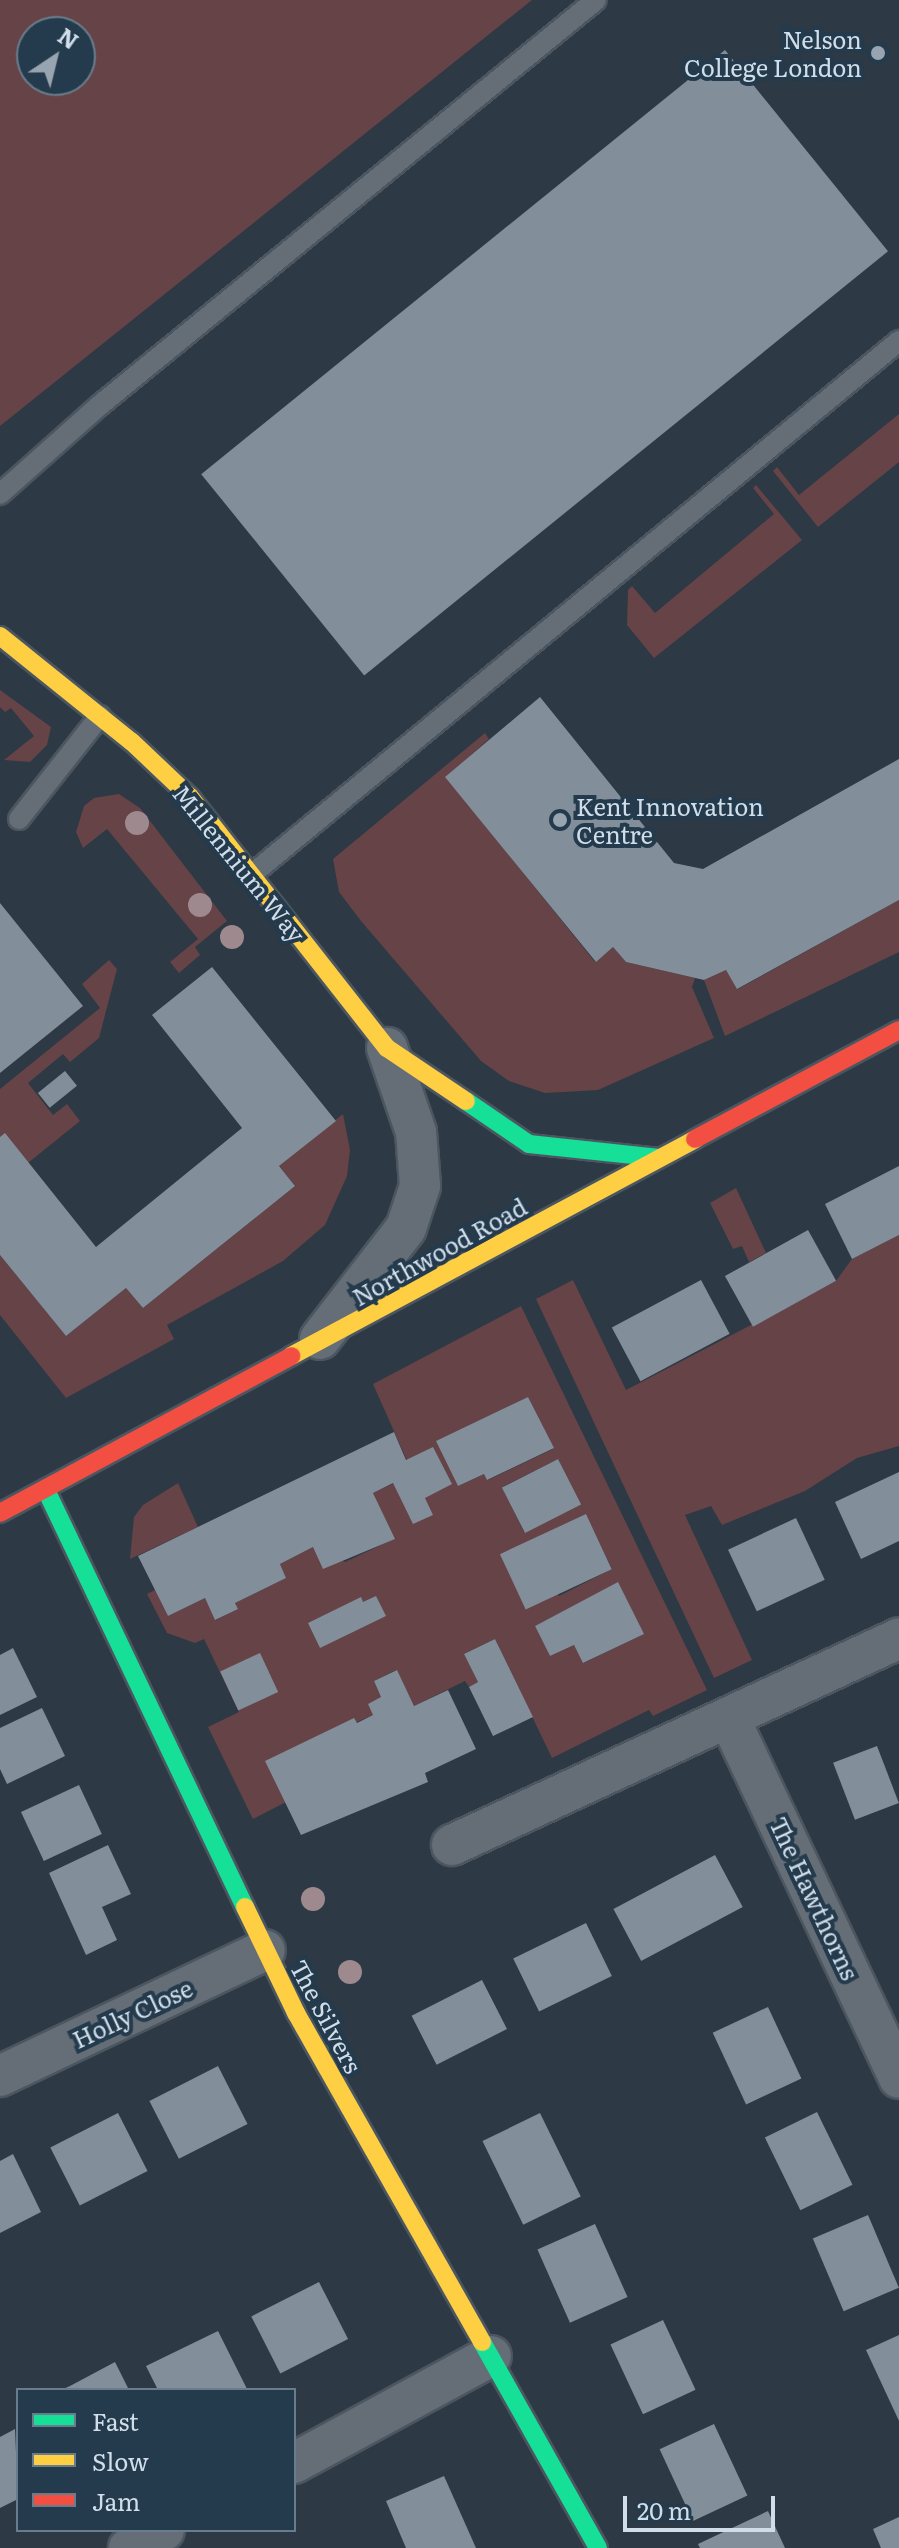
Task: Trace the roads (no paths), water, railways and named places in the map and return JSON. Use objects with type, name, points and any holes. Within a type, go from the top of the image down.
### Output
[{"type":"street","name":"Millennium Way","points":[[0,636],[100,716],[190,797],[387,1048],[529,1144],[659,1158]]},
{"type":"street","name":"Northwood Road","points":[[0,1513],[899,1030]]},
{"type":"street","name":"Millennium Way","points":[[312,1348],[406,1228],[420,1186],[416,1132],[387,1048]]},
{"type":"street","name":"The Silvers","points":[[46,1490],[265,1950],[598,2548]]},
{"type":"street","points":[[452,1845],[899,1638]]},
{"type":"street","name":"The Hawthorns","points":[[729,1718],[899,2078]]},
{"type":"street","name":"Holly Close","points":[[0,2076],[265,1950]]},
{"type":"street","points":[[296,2462],[491,2356]]},
{"type":"street","points":[[129,2548],[160,2532]]},
{"type":"lane","points":[[0,494],[100,405],[596,0]]},
{"type":"lane","points":[[251,875],[899,341]]},
{"type":"lane","points":[[19,819],[100,716]]},
{"type":"place","name":"Nelson College London","points":[[878,53]]},
{"type":"place","name":"Kent Innovation Centre","points":[[560,820]]}]
